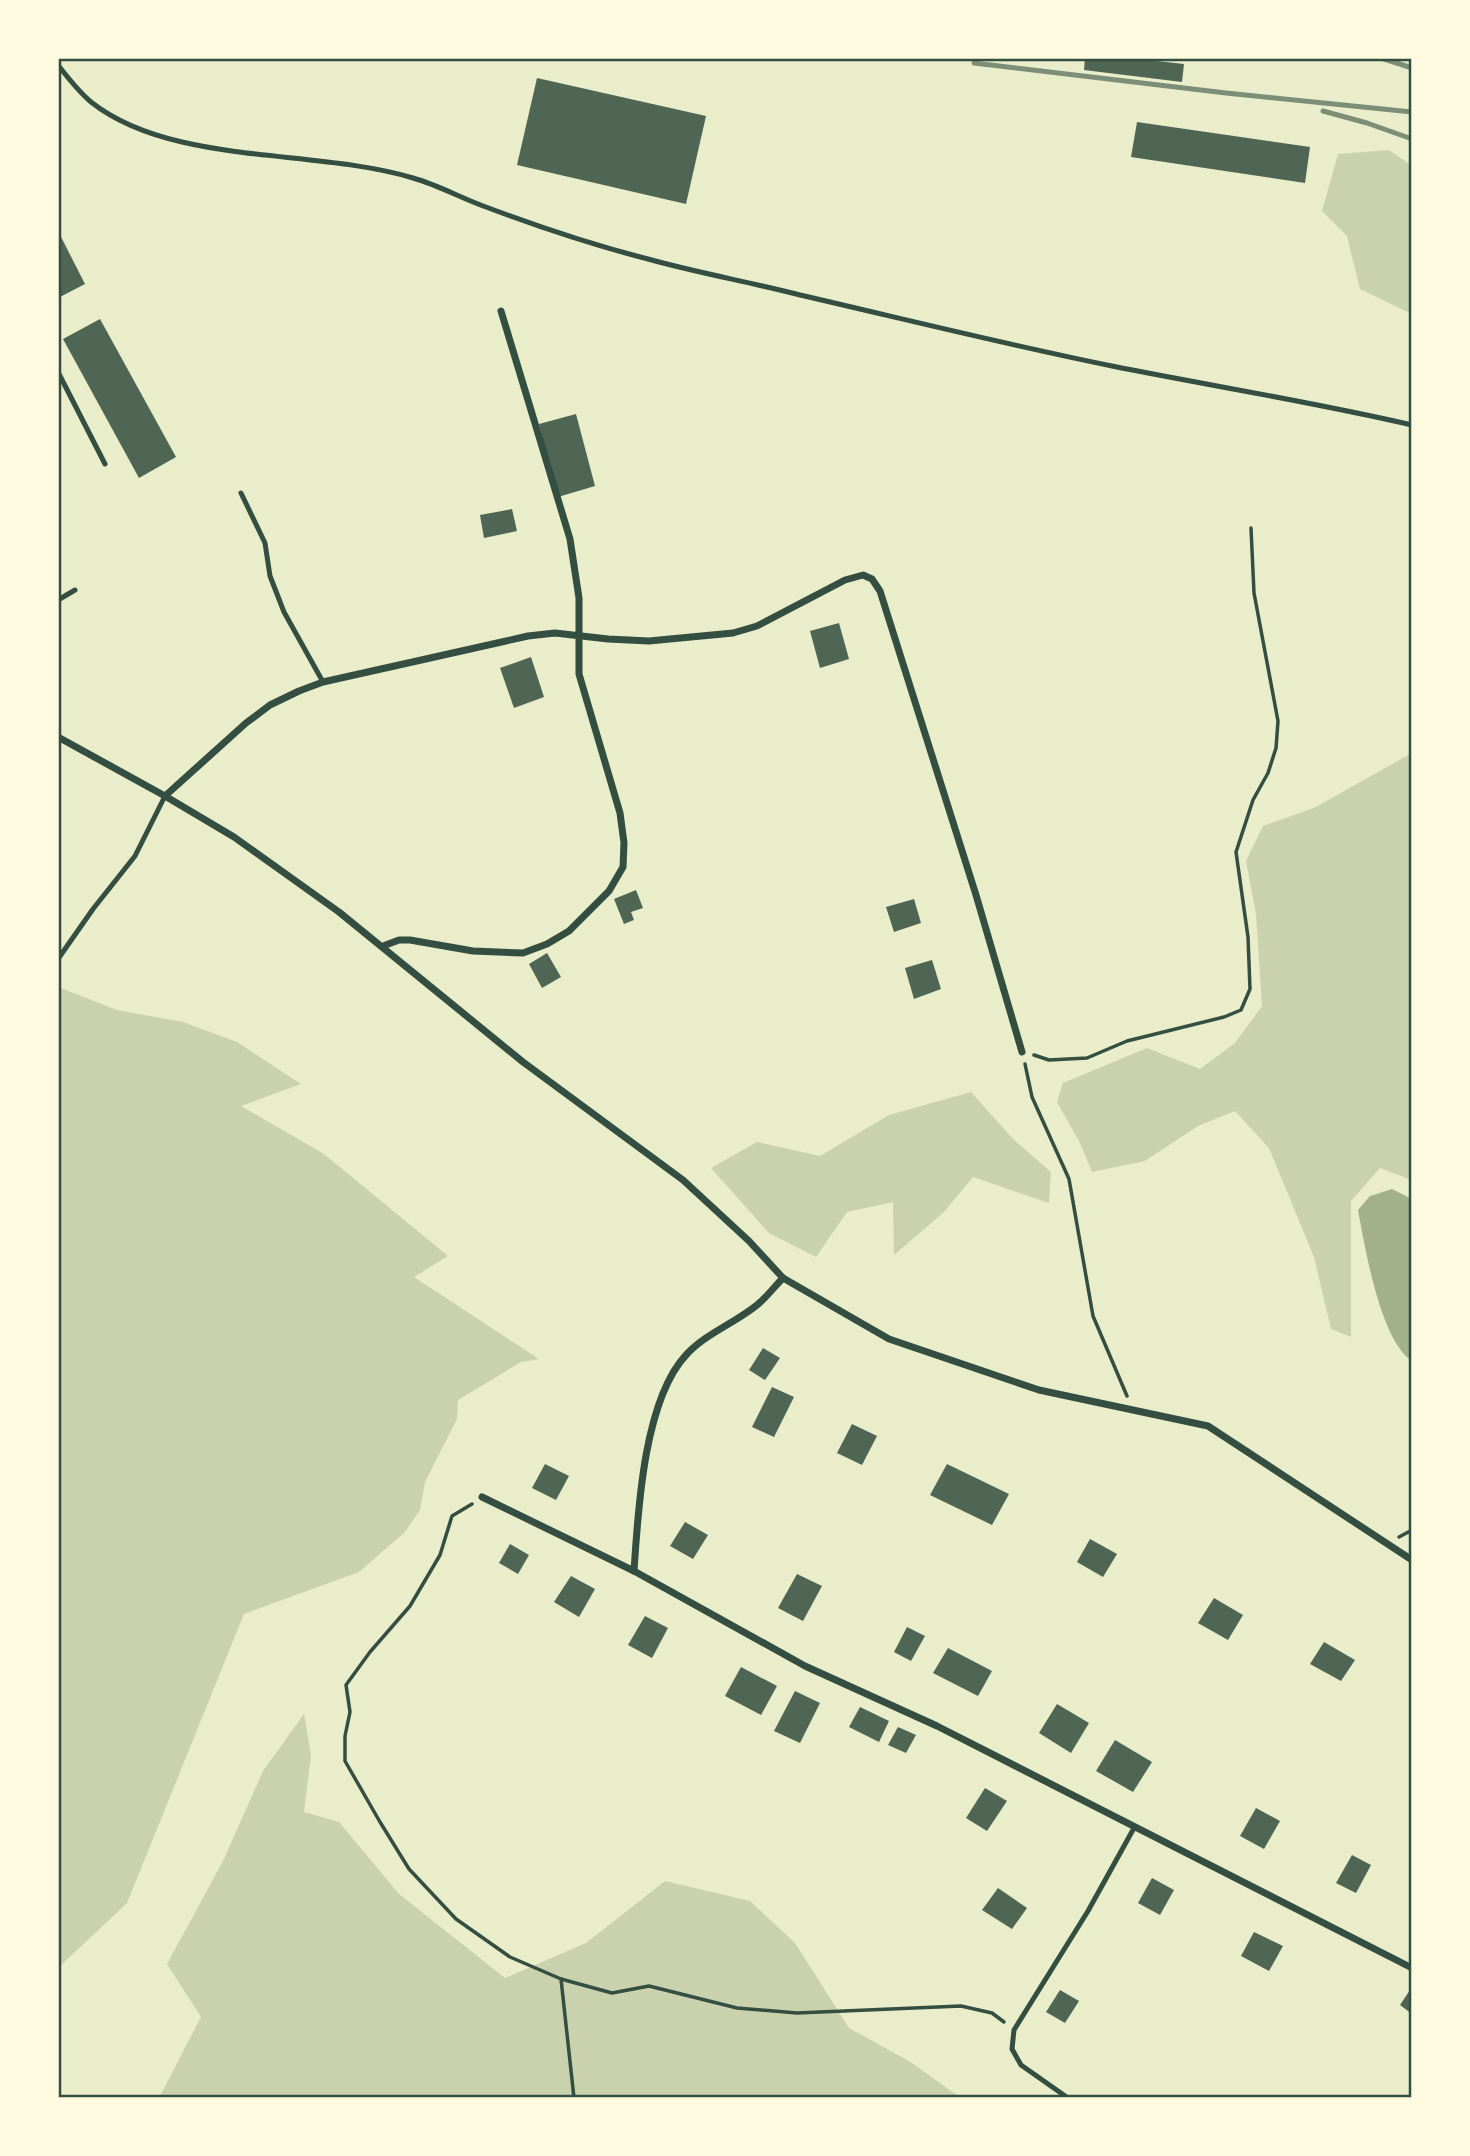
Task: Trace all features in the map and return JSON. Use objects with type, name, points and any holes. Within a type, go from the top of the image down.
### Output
[{"type":"street","points":[[383,946],[399,940],[410,940],[485,953],[523,953],[547,944],[569,931],[608,891],[622,867],[624,843],[620,813],[579,674],[579,598],[570,539],[501,311]]},
{"type":"street","points":[[165,796],[224,741],[270,705],[323,682],[528,636],[555,633],[649,641],[733,633],[757,626],[845,580],[863,575],[872,579],[880,591],[976,895],[1022,1052]]},
{"type":"street","points":[[58,737],[165,796],[263,857],[383,946],[523,1062],[683,1180],[749,1241],[783,1278],[889,1339],[1039,1390],[1208,1426],[1412,1560]]},
{"type":"street","points":[[634,1571],[638,1511],[650,1442],[659,1402],[670,1375],[688,1352],[757,1306],[783,1278]]},
{"type":"street","points":[[482,1497],[634,1571],[805,1666],[937,1726],[1412,1968]]},
{"type":"lane","points":[[58,65],[90,101],[113,116],[164,138],[223,149],[348,163],[378,169],[445,189],[482,206],[534,224],[651,260],[1008,344],[1323,405],[1412,425]]},
{"type":"lane","points":[[58,372],[105,464]]},
{"type":"lane","points":[[241,493],[265,543],[270,576],[284,611],[323,682]]},
{"type":"lane","points":[[58,600],[75,590]]},
{"type":"lane","points":[[58,959],[135,856],[165,796]]},
{"type":"lane","points":[[1068,2098],[1021,2065],[1012,2049],[1014,2030],[1088,1911],[1134,1828]]},
{"type":"path","points":[[1134,1410],[1093,1316],[1069,1180],[1032,1097],[1022,1052],[1049,1060],[1087,1058],[1127,1041],[1224,1017],[1241,1010],[1250,989],[1248,937],[1236,852],[1253,800],[1268,773],[1276,748],[1278,721],[1254,593],[1251,528]]},
{"type":"path","points":[[482,1497],[452,1516],[440,1555],[410,1606],[370,1652],[346,1685],[350,1712],[345,1736],[345,1761],[409,1869],[456,1919],[510,1957],[561,1979],[612,1993],[649,1986],[737,2008],[797,2013],[961,2006],[992,2013],[1014,2030]]},
{"type":"path","points":[[561,1979],[574,2098]]},
{"type":"shaded area","points":[[1389,150],[1412,166],[1412,314],[1360,289],[1347,236],[1322,211],[1338,154]]},
{"type":"shaded area","points":[[1412,753],[1412,1180],[1380,1168],[1351,1201],[1351,1337],[1331,1329],[1314,1257],[1269,1148],[1235,1111],[1198,1126],[1145,1161],[1092,1172],[1080,1143],[1057,1102],[1063,1083],[1147,1048],[1200,1069],[1235,1043],[1262,1006],[1256,914],[1246,861],[1263,826],[1314,808]]},
{"type":"shaded area","points":[[58,987],[117,1010],[183,1022],[237,1042],[301,1084],[241,1106],[324,1154],[448,1256],[414,1277],[539,1359],[521,1362],[458,1400],[457,1419],[425,1482],[420,1510],[405,1532],[359,1572],[244,1614],[127,1903],[58,1968]]},
{"type":"shaded area","points":[[971,1092],[1013,1139],[1051,1172],[1049,1203],[973,1177],[944,1212],[894,1255],[893,1202],[847,1212],[816,1257],[769,1233],[711,1168],[757,1142],[820,1156],[889,1115]]},
{"type":"shaded area","points":[[1392,1189],[1412,1199],[1412,1361],[1391,1334],[1383,1314],[1358,1210],[1370,1196]]},
{"type":"shaded area","points":[[304,1714],[311,1755],[304,1812],[339,1822],[399,1894],[505,1978],[586,1943],[665,1881],[750,1901],[795,1943],[849,2028],[909,2061],[961,2098],[159,2098],[201,2017],[167,1964],[223,1861],[263,1771]]},
{"type":"building","points":[[1085,58],[1130,58],[1184,64],[1182,82],[1084,70]]},
{"type":"building","points":[[537,78],[706,116],[686,204],[517,165]]},
{"type":"building","points":[[1137,122],[1310,147],[1305,183],[1131,157]]},
{"type":"building","points":[[58,231],[85,284],[58,298]]},
{"type":"building","points":[[100,319],[176,457],[139,478],[63,339]]},
{"type":"building","points":[[576,414],[595,486],[558,497],[539,424]]},
{"type":"building","points":[[512,509],[517,531],[484,538],[480,515]]},
{"type":"building","points":[[839,623],[849,659],[820,668],[810,631]]},
{"type":"building","points":[[531,657],[544,697],[514,708],[500,668]]},
{"type":"building","points":[[636,890],[643,908],[631,912],[634,920],[624,924],[614,899]]},
{"type":"building","points":[[914,899],[921,923],[894,932],[886,907]]},
{"type":"building","points":[[547,953],[561,977],[542,988],[529,964]]},
{"type":"building","points":[[932,960],[941,989],[914,999],[905,968]]},
{"type":"building","points":[[763,1348],[780,1358],[765,1380],[749,1370]]},
{"type":"building","points":[[772,1387],[794,1397],[774,1437],[752,1427]]},
{"type":"building","points":[[852,1424],[877,1436],[862,1465],[837,1453]]},
{"type":"building","points":[[545,1464],[569,1476],[556,1500],[532,1488]]},
{"type":"building","points":[[947,1464],[1009,1494],[992,1525],[930,1495]]},
{"type":"building","points":[[685,1522],[708,1535],[693,1559],[670,1546]]},
{"type":"building","points":[[1090,1539],[1117,1554],[1103,1577],[1077,1562]]},
{"type":"building","points":[[510,1544],[529,1555],[518,1574],[499,1563]]},
{"type":"building","points":[[797,1574],[822,1586],[803,1621],[778,1608]]},
{"type":"building","points":[[571,1576],[595,1589],[579,1617],[554,1602]]},
{"type":"building","points":[[1214,1598],[1243,1615],[1228,1640],[1198,1623]]},
{"type":"building","points":[[645,1616],[668,1628],[652,1658],[628,1645]]},
{"type":"building","points":[[907,1627],[925,1636],[911,1661],[894,1652]]},
{"type":"building","points":[[1324,1642],[1355,1660],[1341,1681],[1310,1664]]},
{"type":"building","points":[[948,1648],[992,1671],[978,1696],[933,1673]]},
{"type":"building","points":[[741,1667],[777,1686],[761,1715],[725,1696]]},
{"type":"building","points":[[795,1691],[820,1703],[800,1743],[774,1731]]},
{"type":"building","points":[[1057,1704],[1089,1723],[1071,1753],[1039,1733]]},
{"type":"building","points":[[860,1707],[889,1721],[879,1742],[849,1727]]},
{"type":"building","points":[[898,1727],[916,1735],[906,1753],[888,1745]]},
{"type":"building","points":[[1115,1740],[1152,1762],[1133,1792],[1096,1771]]},
{"type":"building","points":[[985,1788],[1007,1801],[987,1831],[966,1818]]},
{"type":"building","points":[[1256,1808],[1280,1821],[1264,1849],[1240,1836]]},
{"type":"building","points":[[1352,1855],[1371,1865],[1356,1893],[1336,1883]]},
{"type":"building","points":[[1152,1878],[1174,1890],[1160,1915],[1138,1903]]},
{"type":"building","points":[[998,1888],[1027,1908],[1012,1929],[982,1910]]},
{"type":"building","points":[[1254,1932],[1283,1946],[1269,1971],[1241,1956]]},
{"type":"building","points":[[1060,1990],[1079,2001],[1065,2023],[1046,2012]]},
{"type":"building","points":[[1410,1990],[1412,1991],[1412,2014],[1400,2005]]},
{"type":"railway","points":[[1381,58],[1412,68]]},
{"type":"railway","points":[[974,63],[1412,112]]},
{"type":"railway","points":[[1323,111],[1412,139]]}]
